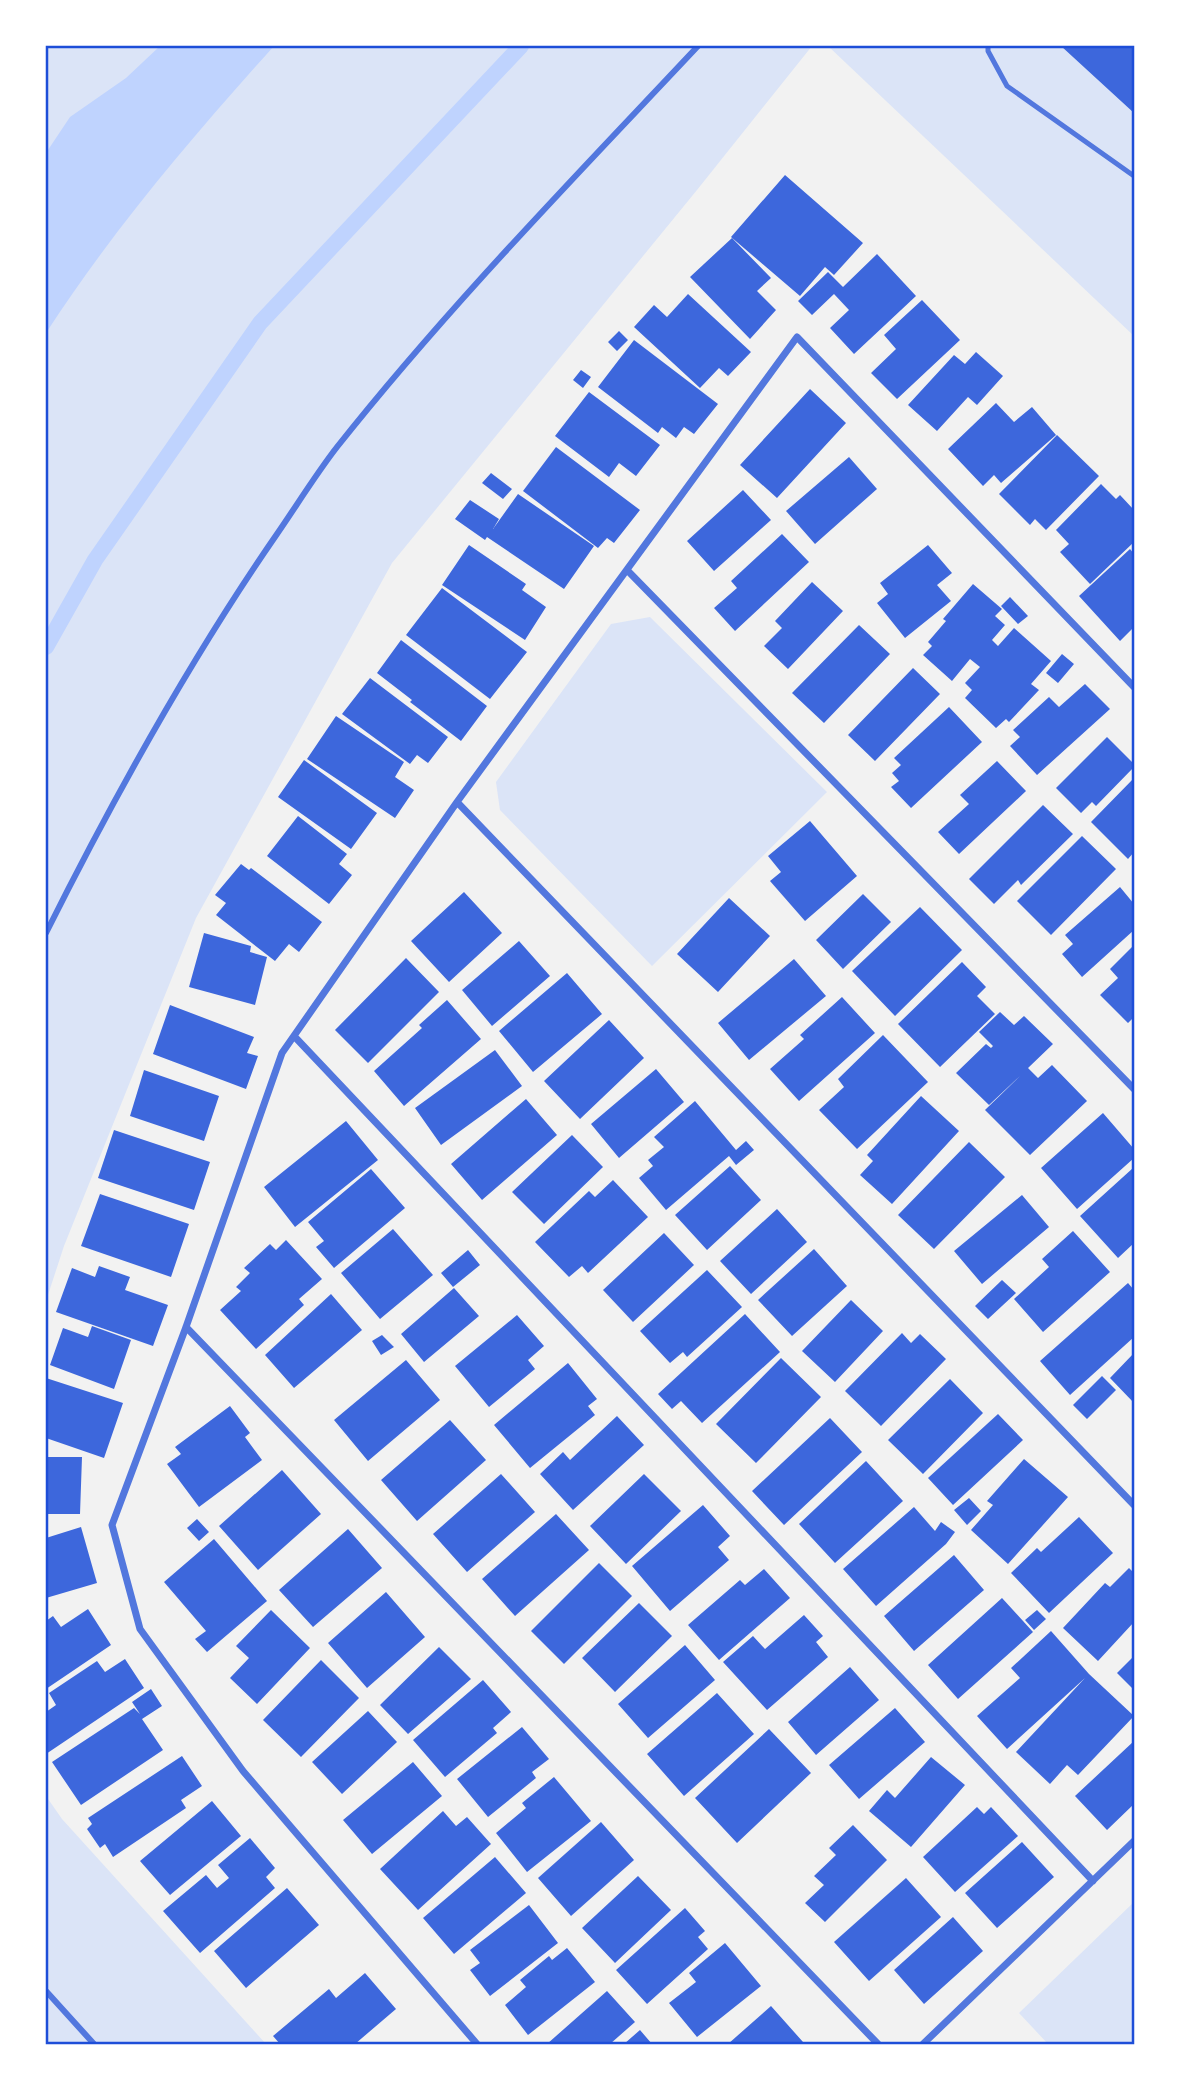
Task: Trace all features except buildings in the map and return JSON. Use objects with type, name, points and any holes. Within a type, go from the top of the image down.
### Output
[{"type":"street","points":[[46,933],[87,850],[179,686],[226,608],[335,449],[449,312],[698,46]]},
{"type":"street","points":[[477,2045],[243,1771],[140,1629],[112,1525],[186,1327],[282,1053],[457,802],[797,337],[1135,687]]},
{"type":"street","points":[[627,570],[1135,1089]]},
{"type":"street","points":[[457,802],[1135,1505]]},
{"type":"street","points":[[294,1036],[1093,1881]]},
{"type":"street","points":[[186,1327],[878,2045]]},
{"type":"street","points":[[923,2045],[1135,1840]]},
{"type":"street","points":[[46,1991],[94,2045]]},
{"type":"lane","points":[[988,46],[988,51],[1007,86],[1135,176]]},
{"type":"shaded area","points":[[46,46],[812,46],[392,563],[196,918],[64,1246],[46,1301]]},
{"type":"shaded area","points":[[828,46],[1134,46],[1134,336]]},
{"type":"shaded area","points":[[650,617],[827,792],[652,966],[500,810],[496,782],[611,624]]},
{"type":"shaded area","points":[[46,1796],[62,1819],[266,2044],[46,2044]]},
{"type":"shaded area","points":[[1134,1902],[1134,2044],[1048,2044],[1019,2013]]},
{"type":"water","points":[[160,46],[274,46],[154,185],[71,295],[46,333],[46,153],[70,117],[126,78]]},
{"type":"waterway","points":[[46,647],[95,560],[260,323],[521,46]]}]
